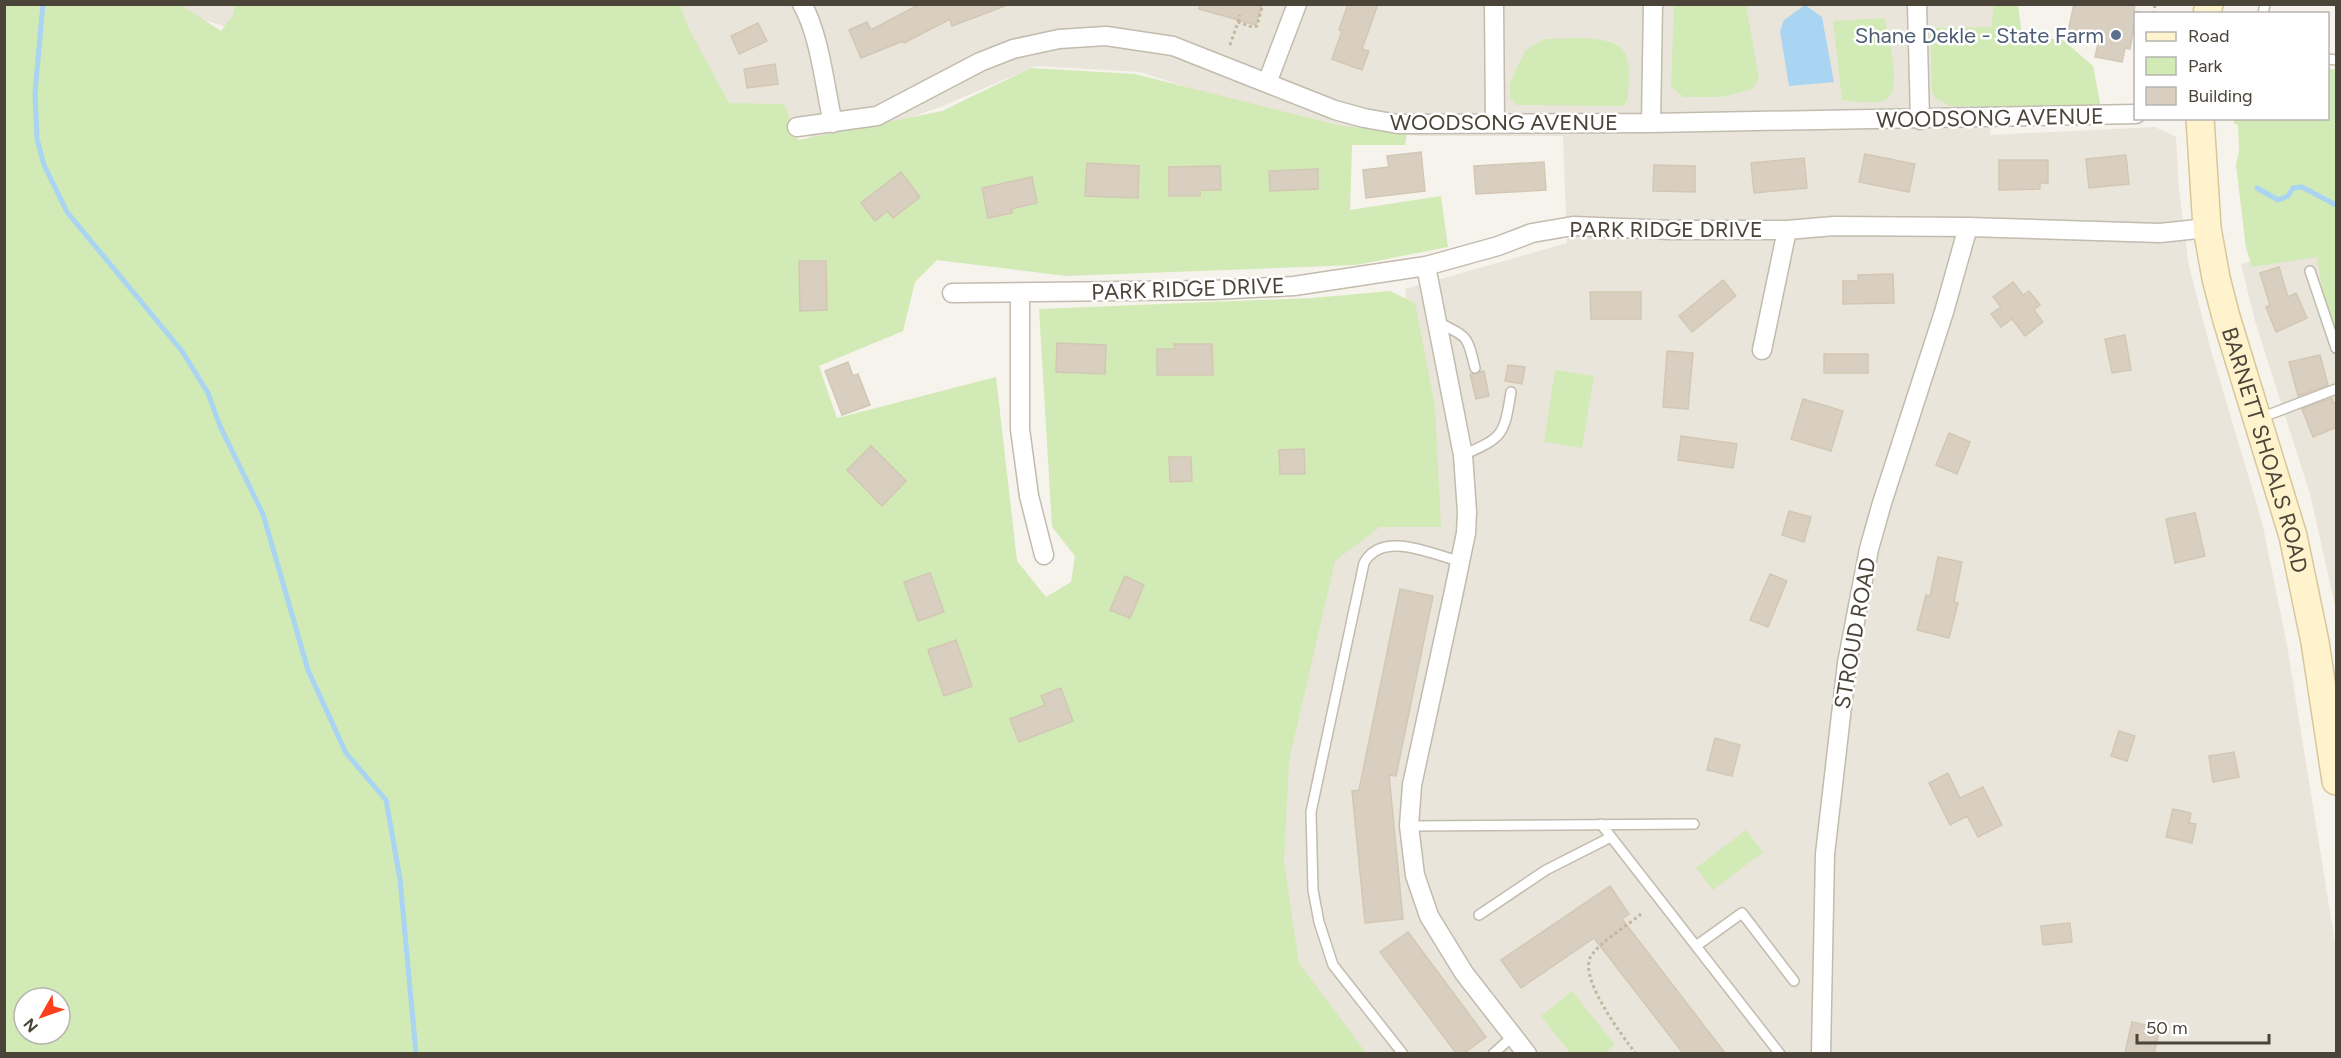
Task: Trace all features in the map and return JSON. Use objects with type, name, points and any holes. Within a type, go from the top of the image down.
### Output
[{"type":"main road","name":"BARNETT SHOALS ROAD","points":[[2200,120],[2207,228],[2226,317],[2293,536],[2304,584],[2337,781]]},
{"type":"street","points":[[1267,83],[1297,4]]},
{"type":"street","points":[[1494,4],[1495,124]]},
{"type":"street","points":[[1651,123],[1653,4]]},
{"type":"street","points":[[1917,4],[1920,120]]},
{"type":"street","points":[[807,6],[833,123]]},
{"type":"street","name":"WOODSONG AVENUE","points":[[797,127],[877,116],[980,62],[1013,49],[1059,39],[1106,36],[1173,46],[1335,111],[1398,124],[1920,120],[2134,114]]},
{"type":"street","name":"PARK RIDGE DRIVE","points":[[952,293],[1020,294],[1294,286],[1426,266],[1498,246],[1532,233],[1573,226],[1648,230],[1786,230],[1834,226],[1968,227],[2160,233],[2207,228]]},
{"type":"street","name":"STROUD ROAD","points":[[1821,1053],[1825,854],[1847,663],[1869,549],[1944,312],[1968,227]]},
{"type":"street","points":[[1762,350],[1786,230]]},
{"type":"street","points":[[1426,266],[1463,455],[1467,512],[1466,533],[1412,785],[1409,826],[1416,875],[1429,916],[1464,973],[1527,1053]]},
{"type":"street","points":[[1020,294],[1020,429],[1029,496],[1044,555]]},
{"type":"lane","points":[[2310,271],[2337,348]]},
{"type":"lane","points":[[1438,322],[1465,336],[1470,345],[1475,369]]},
{"type":"lane","points":[[2257,419],[2337,389]]},
{"type":"lane","points":[[1463,455],[1490,444],[1500,436],[1505,424],[1511,392]]},
{"type":"lane","points":[[1403,1053],[1333,965],[1319,922],[1313,890],[1311,812],[1364,563],[1368,556],[1376,549],[1398,545],[1459,561]]},
{"type":"lane","points":[[1601,824],[1780,1053]]},
{"type":"lane","points":[[1409,826],[1694,824]]},
{"type":"lane","points":[[1479,915],[1546,870],[1611,837]]},
{"type":"lane","points":[[1696,946],[1742,913],[1794,981]]},
{"type":"lane","points":[[1493,1053],[1513,1036]]},
{"type":"path","points":[[1238,22],[1252,27],[1257,26],[1263,4]]},
{"type":"path","points":[[1230,45],[1240,15]]},
{"type":"path","points":[[1636,1053],[1602,1002],[1587,971],[1589,961],[1596,950],[1641,914]]},
{"type":"shaded area","points":[[156,5],[258,5],[252,35]]},
{"type":"shaded area","points":[[671,5],[2017,5],[1990,135],[2155,127],[2176,137],[2179,190],[2189,266],[2210,347],[2262,522],[2287,645],[2336,949],[2336,1053],[1252,1053],[1269,769],[1343,504],[1440,520],[1405,289],[1567,243],[1563,136],[1418,136],[1286,119],[1140,72],[1036,66],[938,108],[847,139],[732,132]]},
{"type":"shaded area","points":[[2315,246],[2336,302],[2336,610],[2310,494],[2255,321],[2241,264]]},
{"type":"green space","points":[[5,5],[181,5],[221,31],[233,15],[235,5],[680,5],[689,29],[729,103],[784,104],[798,140],[942,111],[1031,68],[1135,74],[1341,126],[1407,132],[1405,145],[1352,145],[1350,210],[1441,196],[1448,247],[1356,265],[1066,276],[937,260],[915,282],[903,331],[819,366],[837,418],[996,377],[1017,561],[1046,597],[1071,582],[1075,556],[1052,527],[1039,309],[1312,298],[1390,291],[1415,303],[1435,406],[1441,527],[1380,527],[1335,561],[1289,761],[1284,862],[1299,963],[1366,1053],[5,1054]]},
{"type":"green space","points":[[1674,5],[1746,5],[1759,79],[1753,89],[1721,97],[1684,97],[1671,87]]},
{"type":"green space","points":[[1994,5],[2018,5],[2022,36],[2063,40],[2093,66],[2101,108],[1950,106],[1935,98],[1932,91],[1930,28],[1991,27]]},
{"type":"green space","points":[[1884,18],[1893,62],[1891,95],[1885,100],[1875,102],[1842,100],[1833,21]]},
{"type":"green space","points":[[1588,38],[1611,42],[1619,47],[1627,58],[1628,100],[1623,106],[1516,105],[1510,97],[1510,84],[1518,65],[1526,50],[1544,39]]},
{"type":"green space","points":[[2329,68],[2336,70],[2336,339],[2323,293],[2317,257],[2252,267],[2246,248],[2236,165],[2239,151],[2238,125],[2234,123],[2234,120],[2329,120]]},
{"type":"green space","points":[[1555,370],[1594,376],[1582,448],[1544,442]]},
{"type":"green space","points":[[1746,830],[1763,852],[1713,890],[1696,868]]},
{"type":"green space","points":[[1572,991],[1615,1045],[1605,1053],[1570,1053],[1541,1016]]},
{"type":"water","points":[[1805,5],[1822,17],[1834,82],[1789,86],[1780,31],[1784,20]]},
{"type":"building","points":[[920,4],[1005,4],[1005,6],[952,26],[950,19],[904,43],[903,41],[861,58],[849,30],[867,22],[871,30]]},
{"type":"building","points":[[1200,4],[1262,4],[1256,25],[1199,9]]},
{"type":"building","points":[[1348,4],[1378,4],[1362,49],[1369,51],[1362,70],[1332,59]]},
{"type":"building","name":"Shane Dekle - State Farm","points":[[2074,4],[2135,4],[2134,11],[2138,12],[2134,12],[2130,49],[2125,48],[2122,62],[2095,57],[2099,39],[2068,32]]},
{"type":"building","points":[[758,23],[767,41],[739,54],[731,36]]},
{"type":"building","points":[[775,64],[778,84],[747,88],[744,69]]},
{"type":"building","points":[[1421,152],[1425,191],[1366,198],[1363,170],[1389,167],[1387,156]]},
{"type":"building","points":[[1865,154],[1915,164],[1909,192],[1859,182]]},
{"type":"building","points":[[2126,155],[2129,184],[2089,188],[2086,159]]},
{"type":"building","points":[[1804,158],[1807,188],[1754,193],[1751,163]]},
{"type":"building","points":[[1999,160],[2048,160],[2048,183],[2040,183],[2040,189],[1999,190]]},
{"type":"building","points":[[1544,162],[1546,190],[1476,194],[1474,166]]},
{"type":"building","points":[[1087,163],[1139,166],[1138,198],[1085,196]]},
{"type":"building","points":[[1654,165],[1695,166],[1695,192],[1653,191]]},
{"type":"building","points":[[1220,166],[1221,190],[1200,190],[1200,196],[1169,196],[1169,167]]},
{"type":"building","points":[[1318,169],[1318,189],[1270,191],[1269,171]]},
{"type":"building","points":[[901,172],[920,197],[893,218],[887,211],[875,221],[861,203]]},
{"type":"building","points":[[1032,177],[1037,203],[1011,209],[1012,213],[988,218],[982,188]]},
{"type":"building","points":[[799,261],[826,261],[827,310],[800,311]]},
{"type":"building","points":[[2279,267],[2288,297],[2296,293],[2307,318],[2276,332],[2266,307],[2270,305],[2260,273]]},
{"type":"building","points":[[1893,274],[1894,303],[1843,304],[1843,281],[1858,281],[1858,275]]},
{"type":"building","points":[[1723,280],[1736,296],[1692,332],[1679,316]]},
{"type":"building","points":[[2013,282],[2023,295],[2029,291],[2040,305],[2034,310],[2043,322],[2025,336],[2012,319],[2001,327],[1991,314],[2001,307],[1993,297]]},
{"type":"building","points":[[1590,292],[1641,292],[1641,319],[1591,319]]},
{"type":"building","points":[[2125,335],[2131,370],[2112,373],[2105,339]]},
{"type":"building","points":[[1057,343],[1106,345],[1105,374],[1056,372]]},
{"type":"building","points":[[1174,344],[1212,344],[1213,375],[1157,375],[1157,349],[1175,349]]},
{"type":"building","points":[[1667,351],[1693,353],[1688,409],[1663,407]]},
{"type":"building","points":[[1824,354],[1868,354],[1868,373],[1824,373]]},
{"type":"building","points":[[2320,355],[2328,385],[2298,396],[2289,362]]},
{"type":"building","points":[[848,362],[853,376],[858,374],[870,405],[842,415],[825,371]]},
{"type":"building","points":[[1508,365],[1525,367],[1522,384],[1505,381]]},
{"type":"building","points":[[1484,371],[1489,396],[1476,399],[1470,374]]},
{"type":"building","points":[[2332,398],[2333,403],[2337,402],[2337,427],[2313,437],[2302,409]]},
{"type":"building","points":[[1803,399],[1843,411],[1831,451],[1791,439]]},
{"type":"building","points":[[1949,433],[1970,442],[1957,474],[1936,465]]},
{"type":"building","points":[[1681,436],[1737,444],[1733,468],[1678,460]]},
{"type":"building","points":[[871,446],[906,481],[882,506],[847,470]]},
{"type":"building","points":[[1304,449],[1305,474],[1280,474],[1279,450]]},
{"type":"building","points":[[1169,457],[1191,457],[1192,481],[1170,482]]},
{"type":"building","points":[[1789,511],[1811,517],[1804,542],[1782,535]]},
{"type":"building","points":[[2195,513],[2205,556],[2175,563],[2166,519]]},
{"type":"building","points":[[1938,557],[1962,562],[1954,602],[1958,603],[1949,638],[1917,630],[1926,595],[1930,596]]},
{"type":"building","points":[[930,573],[944,612],[918,621],[904,582]]},
{"type":"building","points":[[1770,574],[1787,581],[1768,627],[1750,620]]},
{"type":"building","points":[[1125,576],[1144,585],[1130,618],[1110,610]]},
{"type":"building","points":[[1400,589],[1433,596],[1396,776],[1389,775],[1403,919],[1365,923],[1352,791],[1359,790]]},
{"type":"building","points":[[956,640],[972,686],[944,696],[928,650]]},
{"type":"building","points":[[1061,688],[1073,721],[1019,742],[1010,719],[1045,705],[1041,696]]},
{"type":"building","points":[[2119,731],[2135,736],[2127,761],[2111,756]]},
{"type":"building","points":[[1715,738],[1740,745],[1732,776],[1707,770]]},
{"type":"building","points":[[2234,752],[2239,777],[2213,782],[2209,756]]},
{"type":"building","points":[[1948,773],[1960,798],[1983,787],[2002,825],[1978,837],[1967,816],[1950,825],[1929,783]]},
{"type":"building","points":[[2173,809],[2191,813],[2189,823],[2196,824],[2192,843],[2166,837]]},
{"type":"building","points":[[1610,886],[1629,914],[1622,919],[1725,1053],[1683,1053],[1594,938],[1521,988],[1501,960]]},
{"type":"building","points":[[2070,923],[2072,942],[2043,945],[2041,926]]},
{"type":"building","points":[[1408,932],[1486,1037],[1464,1053],[1456,1053],[1380,952]]},
{"type":"building","points":[[2132,1022],[2160,1028],[2154,1053],[2125,1053]]},
{"type":"waterway","points":[[43,4],[35,93],[37,139],[44,165],[67,212],[182,351],[208,393],[220,426],[263,514],[308,670],[346,753],[386,800],[400,879],[416,1054]]},
{"type":"waterway","points":[[2257,188],[2278,200],[2288,196],[2293,188],[2302,187],[2336,205]]},
{"type":"place","name":"Shane Dekle - State Farm","points":[[2116,35]]}]
